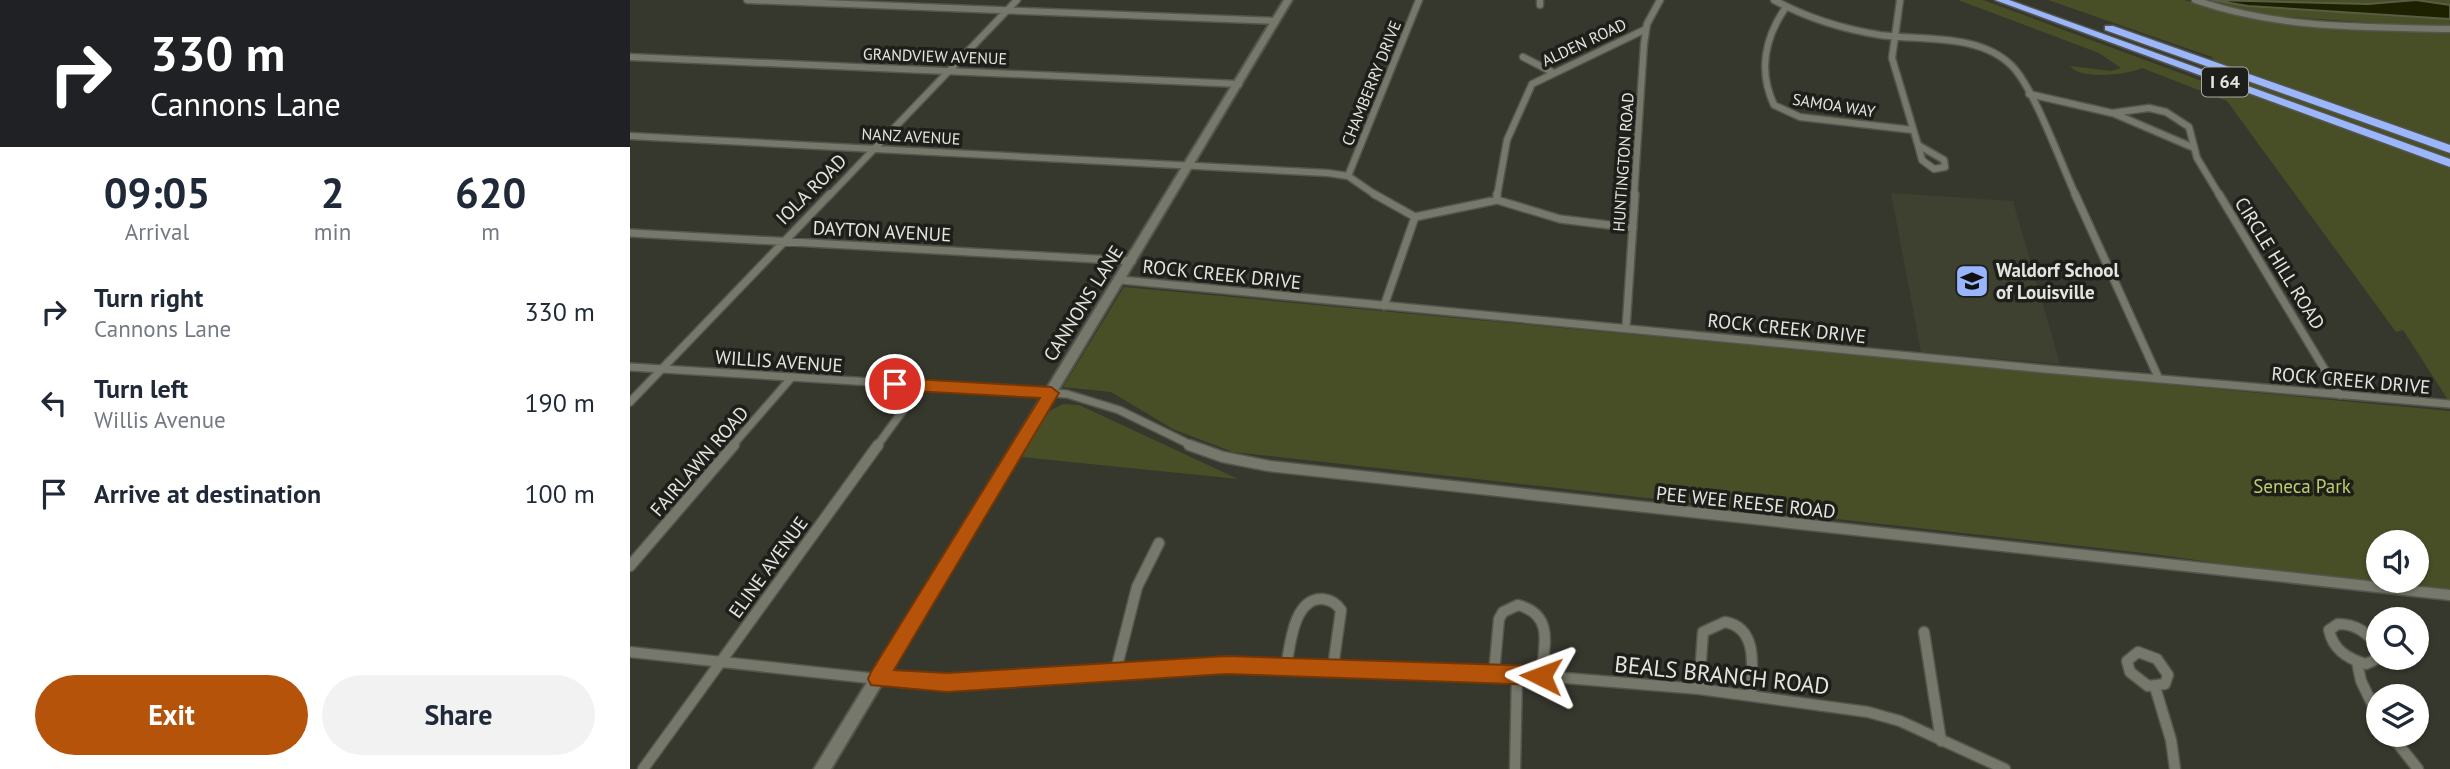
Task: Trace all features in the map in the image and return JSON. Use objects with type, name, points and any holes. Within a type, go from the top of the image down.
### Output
[{"type":"highway","name":"I 64","points":[[2000,0],[2450,163]]},
{"type":"highway","name":"I 64","points":[[2029,0],[2450,149]]},
{"type":"main road","name":"CANNONS LANE","points":[[822,769],[1192,164],[1289,0]]},
{"type":"street","points":[[747,0],[1276,21]]},
{"type":"street","name":"IOLA ROAD","points":[[630,402],[1017,0]]},
{"type":"street","name":"CHAMBERRY DRIVE","points":[[1348,176],[1419,0]]},
{"type":"street","name":"HUNTINGTON ROAD","points":[[1626,328],[1646,29],[1660,0]]},
{"type":"street","points":[[1774,0],[1834,25],[1893,37],[1965,43],[1987,50],[2018,71],[2159,379]]},
{"type":"street","points":[[1899,0],[1892,58],[1917,145],[1925,165],[1939,169],[1945,167],[1944,160],[1917,145]]},
{"type":"street","points":[[2195,0],[2234,12],[2281,20],[2450,29]]},
{"type":"street","name":"SAMOA WAY","points":[[1787,7],[1774,21],[1766,46],[1767,84],[1774,105],[1800,117],[1913,130]]},
{"type":"street","name":"ALDEN ROAD","points":[[1497,200],[1499,176],[1522,100],[1532,84],[1552,72],[1646,29]]},
{"type":"street","name":"GRANDVIEW AVENUE","points":[[630,57],[1239,84]]},
{"type":"street","points":[[1523,57],[1552,72]]},
{"type":"street","name":"CIRCLE HILL ROAD","points":[[2029,94],[2112,113],[2192,147]]},
{"type":"street","name":"CIRCLE HILL ROAD","points":[[2112,113],[2149,108],[2166,112],[2189,127],[2193,135],[2192,147],[2340,395]]},
{"type":"street","name":"NANZ AVENUE","points":[[630,136],[1192,164],[1348,176]]},
{"type":"street","points":[[1348,176],[1397,209],[1415,217],[1497,200],[1560,219],[1633,228]]},
{"type":"street","points":[[1384,306],[1415,217]]},
{"type":"street","name":"DAYTON AVENUE","points":[[630,233],[1132,261]]},
{"type":"street","name":"ROCK CREEK DRIVE","points":[[1121,280],[2159,379],[2450,404]]},
{"type":"street","name":"WILLIS AVENUE","points":[[630,367],[1051,393]]},
{"type":"street","name":"FAIRLAWN ROAD","points":[[630,566],[792,377]]},
{"type":"street","name":"ELINE AVENUE","points":[[643,769],[921,386]]},
{"type":"street","name":"PEE WEE REESE ROAD","points":[[1051,393],[1107,402],[1197,449],[1223,458],[1269,467],[2450,596]]},
{"type":"street","points":[[1116,670],[1137,587],[1159,542]]},
{"type":"street","points":[[1286,667],[1298,613],[1313,600],[1325,599],[1336,603],[1341,610],[1333,667]]},
{"type":"street","points":[[1494,673],[1499,619],[1503,612],[1518,605],[1537,611],[1544,620],[1541,676]]},
{"type":"street","points":[[1699,690],[1703,632],[1715,623],[1730,623],[1745,630],[1751,645],[1751,695]]},
{"type":"street","points":[[2366,635],[2361,629],[2345,624],[2333,626],[2329,635],[2341,654],[2357,662],[2366,663]]},
{"type":"street","points":[[1924,632],[1941,741]]},
{"type":"street","name":"BEALS BRANCH ROAD","points":[[630,652],[878,679],[947,682],[1226,665],[1541,676],[1751,695],[1868,712],[1900,721],[2005,769]]},
{"type":"street","points":[[2357,662],[2366,691]]},
{"type":"street","points":[[1514,769],[1517,674]]},
{"type":"street","points":[[2155,687],[2171,740],[2175,769]]},
{"type":"street","points":[[2401,747],[2418,769]]},
{"type":"shaded area","points":[[2212,0],[2368,4],[2416,0],[2450,5],[2450,19],[2248,6]]},
{"type":"shaded area","name":"Waldorf School of Louisville","points":[[1891,193],[2013,201],[2060,364],[1921,352]]},
{"type":"green space","points":[[1958,0],[1983,0],[2229,91],[2212,57],[2048,0],[2184,0],[2267,21],[2324,28],[2450,33],[2450,403],[2403,330],[2396,332],[2227,101],[2142,68],[2105,75],[2075,70],[2070,66],[2111,71],[2121,68],[2099,53]]},
{"type":"green space","points":[[2202,0],[2450,0],[2450,28],[2275,16]]},
{"type":"green space","name":"Seneca Park","points":[[1124,287],[2450,411],[2450,596],[2429,593],[2429,530],[2366,530],[2366,584],[2153,554],[1233,452],[1173,429],[1111,392],[1063,387]]},
{"type":"green space","points":[[1063,404],[1079,405],[1238,479],[1022,457],[1046,413]]},
{"type":"place","name":"Waldorf School of Louisville","points":[[1972,281]]},
{"type":"route","points":[[895,384],[1051,393],[878,679],[947,682],[1012,680],[1116,670],[1226,665],[1541,676]]}]
